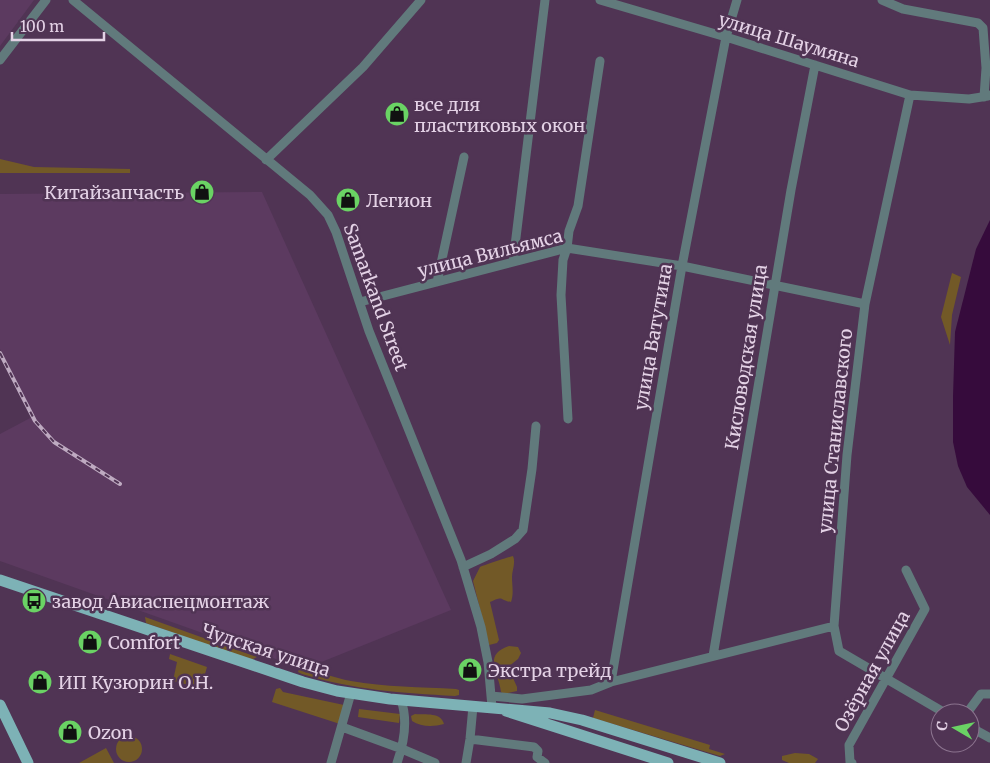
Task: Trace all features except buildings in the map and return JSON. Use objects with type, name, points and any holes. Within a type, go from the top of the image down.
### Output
[{"type":"main road","name":"Чудская улица","points":[[0,580],[295,680],[351,693],[401,700],[473,706],[493,703]]},
{"type":"main road","points":[[493,703],[550,712],[582,720],[720,763]]},
{"type":"main road","points":[[493,703],[547,725],[668,763]]},
{"type":"main road","points":[[0,705],[28,763]]},
{"type":"main road","points":[[547,725],[545,718],[550,712]]},
{"type":"street","points":[[0,60],[46,0]]},
{"type":"street","name":"Samarkand Street","points":[[73,0],[310,195],[328,215],[336,232],[369,331],[463,567],[488,662],[493,703]]},
{"type":"street","points":[[266,160],[363,67],[421,0]]},
{"type":"street","points":[[513,262],[545,0]]},
{"type":"street","name":"улица Шаумяна","points":[[600,0],[726,37],[910,95],[969,99],[987,96]]},
{"type":"street","name":"улица Ватутина","points":[[611,682],[682,266],[726,37],[737,0]]},
{"type":"street","points":[[882,0],[903,9],[978,23],[983,28],[987,96]]},
{"type":"street","points":[[568,419],[561,296],[563,260],[569,231],[578,206],[600,61]]},
{"type":"street","name":"Кисловодская улица","points":[[713,656],[775,285],[815,65]]},
{"type":"street","name":"улица Станиславского","points":[[910,95],[865,304],[847,454],[834,626],[839,651],[930,704]]},
{"type":"street","points":[[436,282],[464,157]]},
{"type":"street","name":"улица Вильямса","points":[[360,302],[567,248],[682,266],[865,304]]},
{"type":"street","points":[[463,567],[491,554],[515,539],[523,530],[536,426]]},
{"type":"street","name":"Озёрная улица","points":[[851,763],[849,744],[925,608],[906,570]]},
{"type":"street","points":[[493,703],[591,690],[611,682],[834,626]]},
{"type":"street","points":[[331,763],[351,693]]},
{"type":"street","points":[[974,703],[981,694],[990,694]]},
{"type":"street","points":[[396,763],[402,749],[405,713],[401,700]]},
{"type":"street","points":[[466,763],[473,706]]},
{"type":"street","points":[[342,727],[434,763]]},
{"type":"street","points":[[470,738],[534,747],[538,749],[538,757],[545,763]]},
{"type":"shaded area","points":[[0,0],[34,0],[0,46]]},
{"type":"shaded area","points":[[0,159],[34,167],[130,169],[130,173],[0,173]]},
{"type":"shaded area","points":[[262,192],[451,610],[304,669],[0,561],[0,434],[34,416],[0,349],[0,194]]},
{"type":"shaded area","points":[[990,220],[990,515],[967,487],[958,466],[953,442],[953,396],[955,332],[976,249]]},
{"type":"shaded area","points":[[952,273],[961,277],[952,315],[950,345],[941,317]]},
{"type":"shaded area","points":[[513,556],[513,593],[511,602],[500,598],[490,602],[499,640],[497,643],[489,645],[473,581],[480,567]]},
{"type":"shaded area","points":[[145,617],[257,657],[251,660],[146,623]]},
{"type":"shaded area","points":[[509,646],[518,647],[521,653],[518,659],[508,667],[517,691],[504,694],[501,692],[494,660],[496,654]]},
{"type":"shaded area","points":[[170,654],[207,667],[201,688],[173,681],[177,662],[169,659]]},
{"type":"shaded area","points":[[299,669],[364,683],[456,689],[459,690],[459,695],[416,694],[340,684],[302,674],[298,672]]},
{"type":"shaded area","points":[[280,688],[283,692],[344,705],[340,724],[272,702],[276,689]]},
{"type":"shaded area","points":[[359,709],[400,714],[399,723],[358,717]]},
{"type":"shaded area","points":[[595,710],[710,745],[709,749],[725,754],[720,756],[593,718]]},
{"type":"shaded area","points":[[415,714],[436,716],[444,724],[431,726],[419,724],[412,721],[411,716]]},
{"type":"shaded area","points":[[129,736],[138,740],[142,749],[138,758],[129,762],[120,758],[116,749],[120,740]]},
{"type":"shaded area","points":[[106,748],[114,763],[79,763]]},
{"type":"shaded area","points":[[795,753],[809,754],[818,759],[815,763],[789,763],[782,760],[782,756]]},
{"type":"railway","points":[[0,353],[35,421],[54,442],[120,484]]},
{"type":"place","name":"все для пластиковых окон","points":[[397,114]]},
{"type":"place","name":"Китайзапчасть","points":[[202,192]]},
{"type":"place","name":"Легион","points":[[348,200]]},
{"type":"place","name":"завод Авиаспецмонтаж","points":[[34,601]]},
{"type":"place","name":"Comfort","points":[[90,642]]},
{"type":"place","name":"Экстра трейд","points":[[470,670]]},
{"type":"place","name":"ИП Кузюрин О.Н.","points":[[40,682]]},
{"type":"place","name":"Ozon","points":[[70,732]]}]
